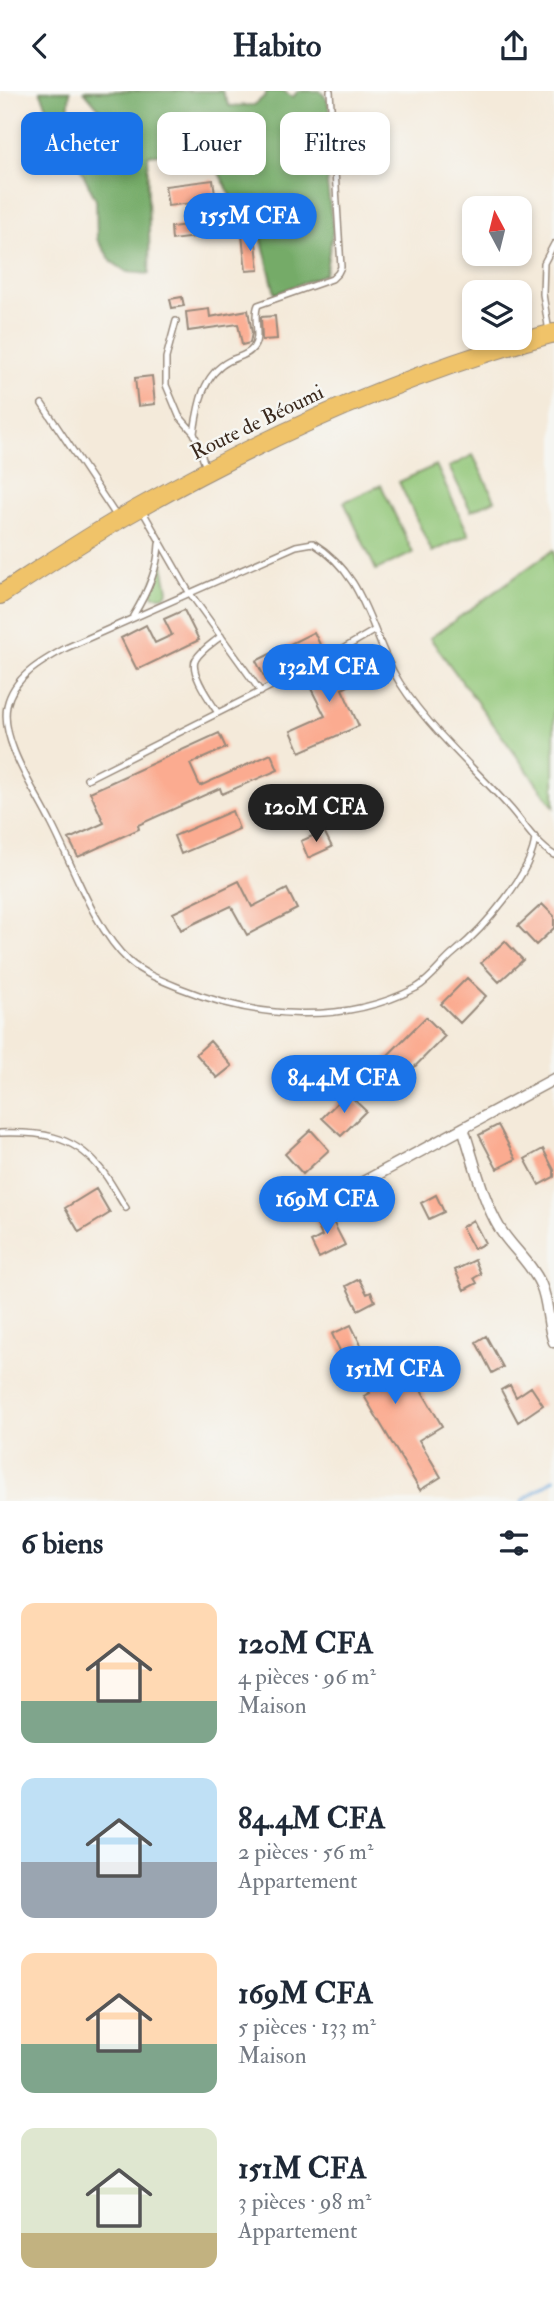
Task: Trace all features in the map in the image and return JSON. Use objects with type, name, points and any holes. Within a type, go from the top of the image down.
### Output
[{"type":"main road","name":"Route de Béoumi","points":[[0,595],[140,507],[335,409],[432,372],[552,334]]},
{"type":"street","points":[[317,1207],[554,1079]]},
{"type":"street","points":[[463,1128],[499,1228],[536,1274],[543,1289],[554,1342]]},
{"type":"lane","points":[[194,433],[198,401],[209,378],[227,362],[252,350],[256,343],[254,314],[258,306],[332,279],[341,267],[330,91]]},
{"type":"lane","points":[[552,334],[543,294],[544,263],[554,244]]},
{"type":"lane","points":[[544,263],[554,263]]},
{"type":"lane","points":[[176,321],[166,358],[166,385],[179,416],[194,433],[207,471]]},
{"type":"lane","points":[[42,404],[119,519]]},
{"type":"lane","points":[[140,507],[189,592],[261,692]]},
{"type":"lane","points":[[133,617],[155,567],[159,541]]},
{"type":"lane","points":[[535,837],[535,847],[521,875],[470,940],[417,987],[349,1010],[324,1014],[279,1013],[237,1006],[202,996],[144,971],[129,961],[116,945],[78,882],[59,838],[13,749],[6,713],[10,696],[40,663],[66,648],[296,546],[313,543],[342,565],[361,595],[394,672],[411,698],[535,837],[546,851],[554,855]]},
{"type":"lane","points":[[88,779],[329,657],[376,630]]},
{"type":"lane","points":[[218,713],[193,666],[196,658],[221,636]]},
{"type":"lane","points":[[0,1133],[36,1132],[59,1138],[78,1149],[99,1166],[126,1208]]},
{"type":"green space","points":[[40,91],[70,91],[68,112],[47,112]]},
{"type":"green space","points":[[84,91],[222,91],[229,106],[254,105],[266,95],[266,91],[283,91],[293,97],[298,91],[320,91],[327,99],[330,112],[280,112],[280,175],[329,175],[327,184],[333,230],[325,274],[275,294],[259,228],[238,209],[220,175],[266,175],[266,112],[157,112],[157,154],[148,155],[149,274],[127,272],[112,262],[97,239],[96,200],[84,175],[143,175],[143,112],[82,112],[101,111]]},
{"type":"green space","points":[[473,455],[495,500],[471,511],[449,467]]},
{"type":"green space","points":[[436,465],[469,535],[432,552],[399,482]]},
{"type":"green space","points":[[381,485],[413,553],[376,570],[344,502]]},
{"type":"green space","points":[[553,550],[554,552],[554,807],[430,638]]},
{"type":"green space","points":[[162,561],[168,590],[163,596],[154,596],[150,589]]},
{"type":"building","points":[[213,180],[216,200],[168,206],[165,186]]},
{"type":"building","points":[[233,209],[234,219],[222,221],[220,211]]},
{"type":"building","points":[[211,222],[213,235],[172,240],[171,227]]},
{"type":"building","points":[[255,234],[259,270],[246,271],[242,235]]},
{"type":"building","points":[[182,297],[184,306],[172,308],[170,299]]},
{"type":"building","points":[[209,309],[210,317],[248,310],[252,333],[250,343],[242,345],[238,324],[188,331],[186,312]]},
{"type":"building","points":[[275,316],[277,339],[262,340],[261,317]]},
{"type":"building","points":[[152,376],[155,404],[138,406],[135,378]]},
{"type":"building","points":[[184,610],[199,640],[137,670],[121,638],[146,625],[155,643],[172,635],[164,619]]},
{"type":"building","points":[[314,632],[324,653],[266,680],[256,661]]},
{"type":"building","points":[[347,655],[359,681],[342,689],[359,726],[300,752],[291,731],[325,716],[304,675]]},
{"type":"building","points":[[219,733],[226,748],[190,764],[200,786],[271,754],[278,770],[222,794],[220,788],[138,825],[139,829],[78,857],[69,839],[104,823],[90,792]]},
{"type":"building","points":[[232,811],[239,829],[181,854],[174,836]]},
{"type":"building","points":[[324,831],[332,847],[308,858],[301,841]]},
{"type":"building","points":[[239,881],[252,907],[287,889],[297,909],[247,935],[231,906],[181,930],[173,913]]},
{"type":"building","points":[[542,904],[554,916],[554,928],[536,945],[518,926]]},
{"type":"building","points":[[505,941],[523,960],[499,982],[481,963]]},
{"type":"building","points":[[467,978],[486,996],[460,1023],[441,1004]]},
{"type":"building","points":[[426,1017],[445,1036],[383,1099],[363,1080]]},
{"type":"building","points":[[210,1041],[232,1066],[217,1078],[196,1054]]},
{"type":"building","points":[[347,1093],[366,1111],[341,1136],[322,1118]]},
{"type":"building","points":[[498,1125],[516,1159],[497,1169],[479,1135]]},
{"type":"building","points":[[311,1130],[329,1150],[303,1174],[285,1154]]},
{"type":"building","points":[[543,1149],[554,1170],[554,1177],[539,1185],[525,1159]]},
{"type":"building","points":[[96,1189],[110,1213],[79,1232],[65,1208]]},
{"type":"building","points":[[436,1195],[444,1212],[429,1219],[421,1203]]},
{"type":"building","points":[[328,1212],[345,1245],[319,1258],[311,1242],[322,1236],[314,1218]]},
{"type":"building","points":[[473,1220],[485,1243],[474,1249],[462,1227]]},
{"type":"building","points":[[475,1260],[481,1274],[474,1278],[477,1283],[464,1290],[455,1270]]},
{"type":"building","points":[[359,1279],[367,1294],[371,1292],[375,1301],[358,1310],[346,1286]]},
{"type":"building","points":[[351,1325],[367,1357],[384,1349],[398,1376],[409,1369],[442,1426],[419,1440],[441,1477],[420,1490],[364,1396],[370,1393],[353,1359],[346,1363],[332,1334]]},
{"type":"building","points":[[486,1336],[503,1367],[492,1373],[476,1342]]},
{"type":"building","points":[[510,1385],[516,1397],[531,1387],[543,1405],[518,1422],[501,1390]]},
{"type":"waterway","points":[[522,1501],[554,1479]]}]
